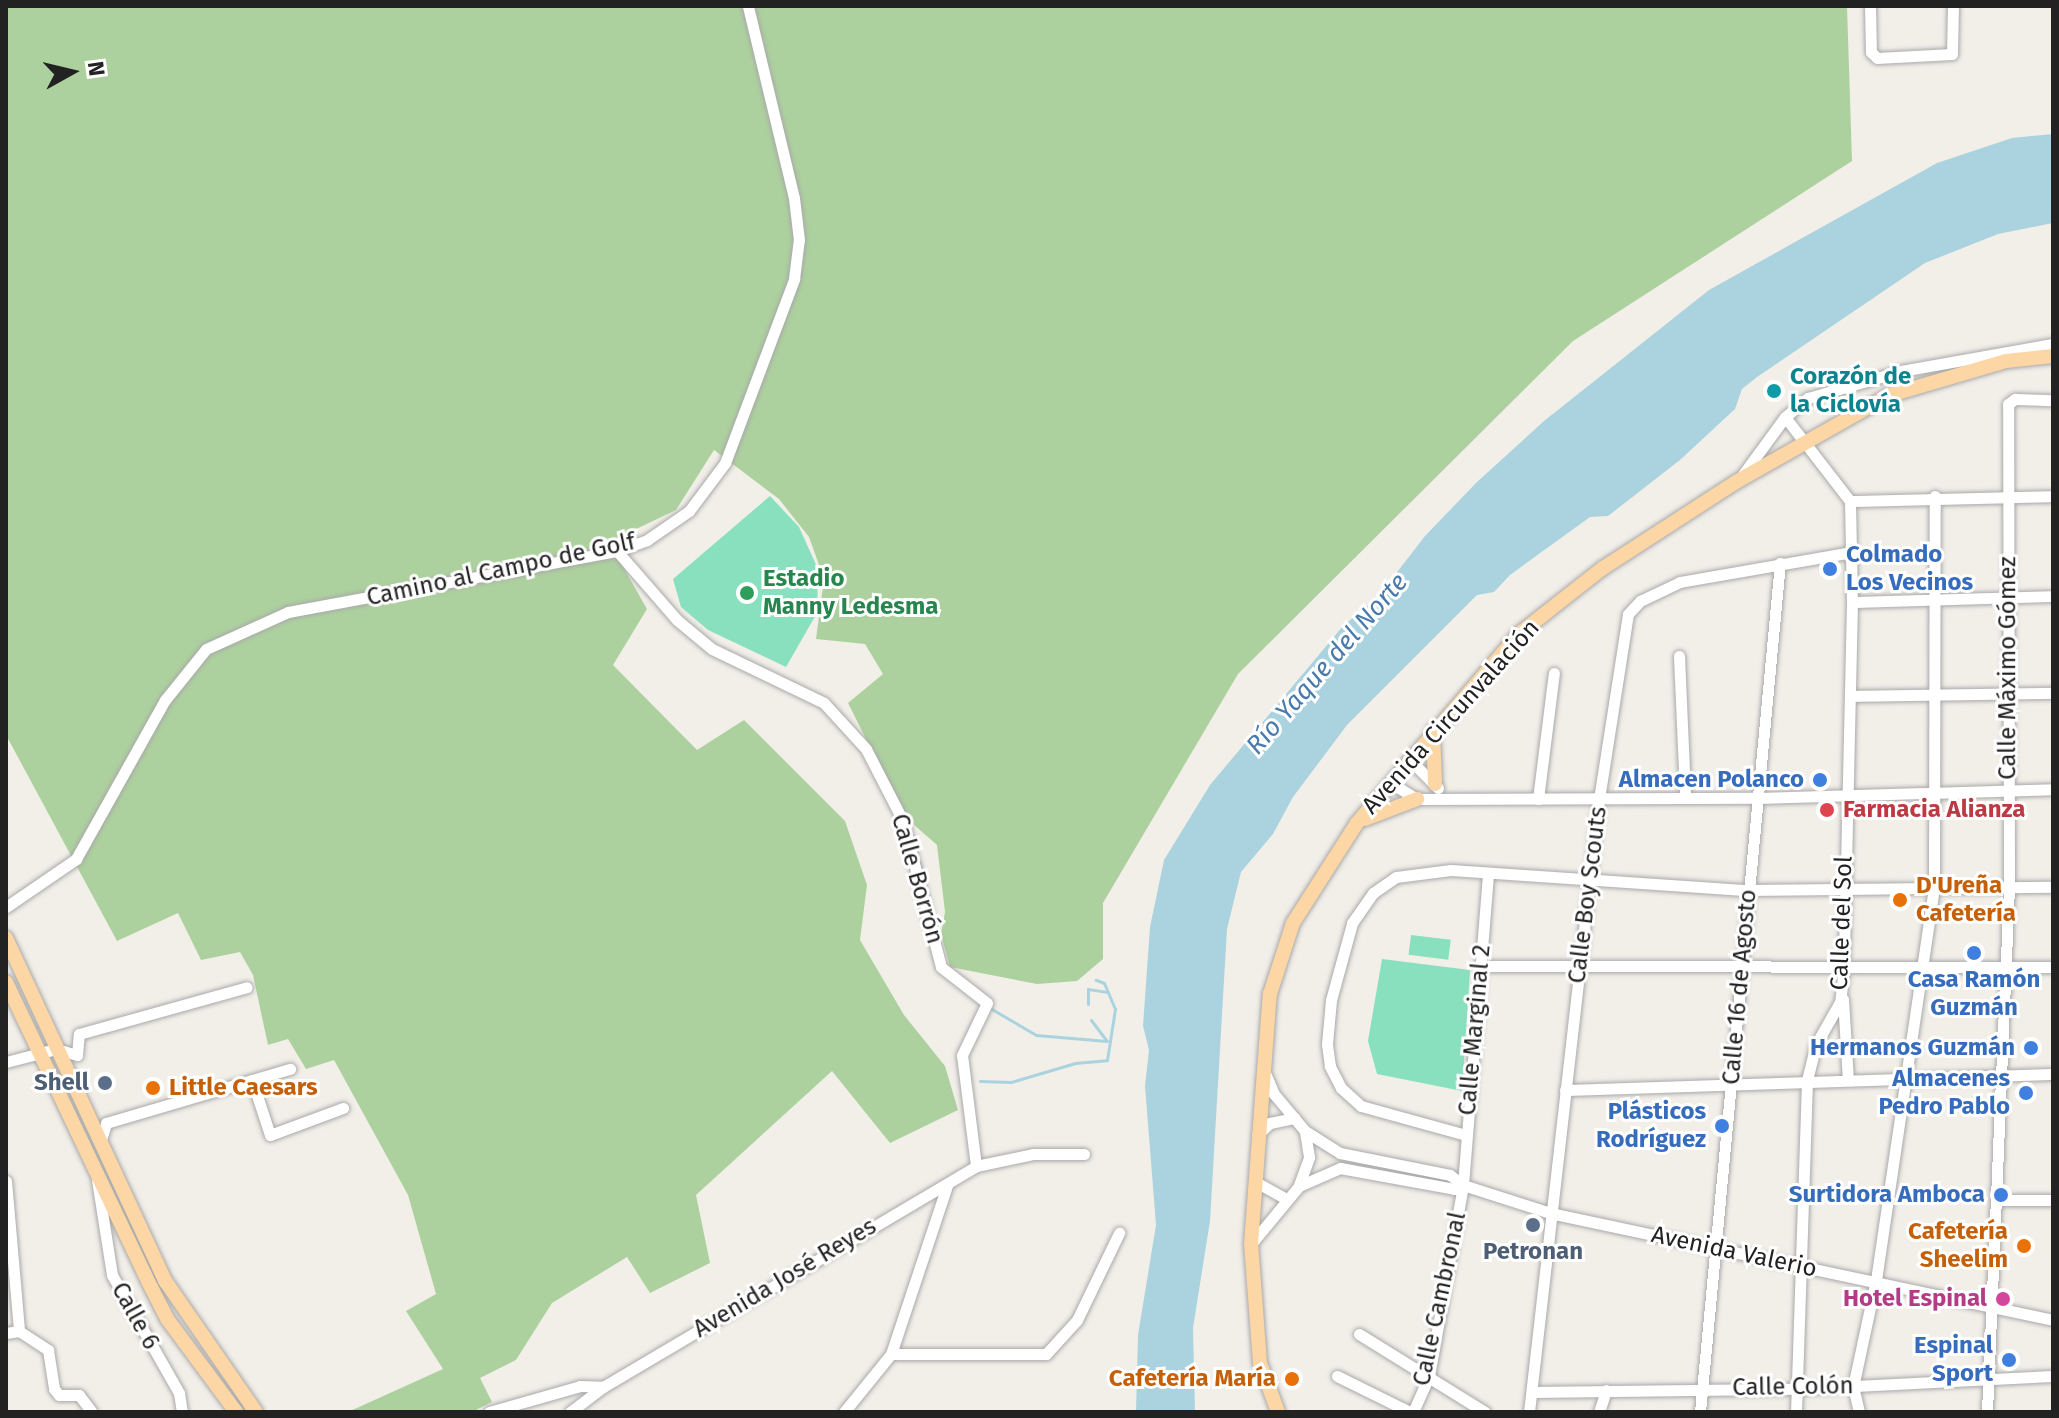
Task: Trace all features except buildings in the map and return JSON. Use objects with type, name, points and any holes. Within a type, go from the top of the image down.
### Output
[{"type":"main road","name":"Avenida Circunvalación","points":[[1278,1412],[1260,1363],[1251,1244],[1262,1066],[1270,994],[1293,923],[1357,823],[1519,634],[1556,603],[1736,482],[1890,395],[1928,381],[2006,361],[2053,356]]},
{"type":"main road","points":[[1433,731],[1439,790]]},
{"type":"main road","points":[[1357,823],[1417,799]]},
{"type":"main road","points":[[6,938],[100,1143],[184,1313],[256,1412]]},
{"type":"main road","points":[[6,982],[168,1320],[236,1412]]},
{"type":"main road","name":"Avenida Circunvalación","points":[[1259,1327],[1287,1412]]},
{"type":"street","name":"Camino al Campo de Golf","points":[[6,907],[76,859],[165,700],[206,649],[288,612],[617,551],[647,540],[689,511],[725,463],[794,279],[799,240],[794,198],[748,6]]},
{"type":"street","points":[[1870,6],[1871,52],[1877,58],[1952,54],[1953,6]]},
{"type":"street","points":[[1736,482],[1785,417],[1808,398],[1901,371],[2053,344]]},
{"type":"street","name":"Calle Máximo Gómez","points":[[1987,1412],[2002,1076],[2003,966],[2009,886],[2008,404],[2015,399],[2053,400]]},
{"type":"street","points":[[1785,417],[1850,501],[1935,496],[2053,496]]},
{"type":"street","points":[[1859,1412],[1853,1387],[1876,1280],[1934,888],[1935,496]]},
{"type":"street","name":"Calle del Sol","points":[[1796,1412],[1797,1266],[1807,1081],[1810,1059],[1836,1011],[1844,966],[1843,889],[1851,696],[1850,501]]},
{"type":"street","name":"Calle Borrón","points":[[617,551],[677,620],[712,649],[824,703],[866,749],[903,821],[941,967],[987,1003],[962,1055],[976,1166]]},
{"type":"street","name":"Calle Boy Scouts","points":[[1529,1412],[1599,799],[1628,614],[1649,596],[1680,582],[1852,552]]},
{"type":"street","name":"Calle 16 de Agosto","points":[[1700,1412],[1780,563]]},
{"type":"street","points":[[1852,602],[2053,596]]},
{"type":"street","points":[[1679,656],[1685,795]]},
{"type":"street","points":[[1538,799],[1554,673]]},
{"type":"street","points":[[1851,696],[2053,693]]},
{"type":"street","points":[[1409,759],[1439,790]]},
{"type":"street","points":[[1391,783],[1417,799],[1439,790],[1538,799],[1599,799],[1685,795],[1758,798],[2053,789]]},
{"type":"street","points":[[1466,1135],[1388,1117],[1361,1106],[1341,1088],[1327,1044],[1331,1000],[1352,923],[1373,893],[1396,877],[1421,871],[1747,890],[2053,887]]},
{"type":"street","name":"Calle Marginal 2","points":[[1463,1185],[1488,875]]},
{"type":"street","points":[[1480,966],[2053,967]]},
{"type":"street","points":[[1842,986],[1848,1080]]},
{"type":"street","points":[[6,1062],[56,1049],[77,1055],[79,1034],[247,987]]},
{"type":"street","name":"Avenida Valerio","points":[[1262,1066],[1274,1094],[1305,1131],[1340,1153],[1450,1175],[1463,1185],[1550,1213],[1716,1251],[1876,1280],[2053,1320]]},
{"type":"street","points":[[100,1143],[106,1123],[290,1069]]},
{"type":"street","points":[[1565,1090],[2053,1074]]},
{"type":"street","points":[[252,1080],[270,1135],[343,1108]]},
{"type":"street","points":[[1257,1135],[1270,1123],[1294,1118]]},
{"type":"street","points":[[1299,1186],[1307,1169],[1305,1131]]},
{"type":"street","name":"Avenida José Reyes","points":[[489,1412],[580,1386],[603,1387],[976,1166],[1033,1154],[1084,1154]]},
{"type":"street","name":"Calle 6","points":[[95,1167],[112,1275],[179,1393],[182,1412]]},
{"type":"street","name":"Avenida Valerio","points":[[1251,1244],[1299,1186],[1340,1168],[1447,1188],[1463,1185]]},
{"type":"street","points":[[6,1181],[8,1265],[19,1331]]},
{"type":"street","points":[[1254,1181],[1286,1199]]},
{"type":"street","points":[[844,1412],[891,1354],[948,1183]]},
{"type":"street","name":"Calle Cambronal","points":[[1411,1412],[1429,1376],[1463,1185]]},
{"type":"street","points":[[1997,1200],[2053,1200]]},
{"type":"street","points":[[891,1354],[1046,1354],[1077,1320],[1119,1233]]},
{"type":"street","points":[[6,1333],[19,1331],[48,1350],[54,1389],[59,1395],[79,1395],[92,1412]]},
{"type":"street","points":[[1359,1334],[1485,1412]]},
{"type":"street","points":[[1337,1376],[1411,1412]]},
{"type":"street","name":"Calle Colón","points":[[1532,1392],[1796,1389],[2053,1376]]},
{"type":"street","points":[[570,1412],[603,1387]]},
{"type":"street","points":[[1599,1412],[1606,1390]]},
{"type":"green space","points":[[6,6],[1847,6],[1852,161],[1573,341],[1238,674],[1103,903],[1103,959],[1077,981],[1037,984],[950,967],[941,934],[945,912],[937,845],[905,817],[848,703],[883,674],[865,644],[816,639],[824,579],[809,537],[779,499],[714,450],[676,510],[609,542],[647,609],[613,665],[697,750],[744,720],[845,821],[867,885],[860,940],[904,1015],[945,1066],[958,1110],[890,1143],[832,1071],[696,1195],[710,1263],[650,1293],[627,1257],[552,1303],[516,1360],[480,1378],[492,1402],[472,1412],[348,1412],[443,1369],[406,1311],[436,1294],[408,1195],[334,1060],[306,1069],[288,1039],[268,1045],[253,975],[240,952],[201,960],[178,913],[117,941],[6,735]]},
{"type":"green space","name":"Estadio Manny Ledesma","points":[[770,496],[799,527],[818,569],[817,613],[786,667],[708,630],[681,607],[673,579]]},
{"type":"green space","points":[[1411,935],[1451,940],[1448,960],[1409,955]]},
{"type":"green space","points":[[1382,959],[1470,970],[1462,1091],[1377,1074],[1368,1041]]},
{"type":"water","name":"Río Yaque del Norte","points":[[2053,134],[2053,223],[1998,234],[1925,263],[1757,377],[1742,389],[1735,409],[1680,460],[1608,516],[1590,517],[1510,575],[1494,592],[1477,595],[1347,725],[1293,797],[1273,834],[1241,872],[1227,929],[1210,1221],[1193,1328],[1195,1412],[1136,1412],[1138,1335],[1156,1225],[1145,1086],[1149,1050],[1143,1026],[1150,927],[1164,860],[1210,785],[1343,626],[1377,598],[1425,536],[1477,482],[1544,421],[1709,290],[1937,163],[2012,138]]},
{"type":"waterway","points":[[912,836],[932,909]]},
{"type":"waterway","points":[[980,1081],[1011,1082],[1075,1063],[1107,1060],[1115,1009],[1104,983],[1096,980]]},
{"type":"waterway","points":[[1088,1004],[1088,989],[1108,992]]},
{"type":"waterway","points":[[990,1008],[1036,1035],[1107,1041]]},
{"type":"waterway","points":[[1091,1020],[1107,1041]]},
{"type":"place","name":"Corazón de la Ciclovía","points":[[1774,391]]},
{"type":"place","name":"Colmado Los Vecinos","points":[[1830,569]]},
{"type":"place","name":"Estadio Manny Ledesma","points":[[747,593]]},
{"type":"place","name":"Almacen Polanco","points":[[1820,780]]},
{"type":"place","name":"Farmacia Alianza","points":[[1827,810]]},
{"type":"place","name":"D'Ureña Cafetería","points":[[1900,900]]},
{"type":"place","name":"Casa Ramón Guzmán","points":[[1974,953]]},
{"type":"place","name":"Hermanos Guzmán","points":[[2031,1048]]},
{"type":"place","name":"Shell","points":[[105,1083]]},
{"type":"place","name":"Little Caesars","points":[[153,1088]]},
{"type":"place","name":"Almacenes Pedro Pablo","points":[[2026,1093]]},
{"type":"place","name":"Plásticos Rodríguez","points":[[1722,1126]]},
{"type":"place","name":"Surtidora Amboca","points":[[2001,1195]]},
{"type":"place","name":"Petronan","points":[[1533,1225]]},
{"type":"place","name":"Cafetería Sheelim","points":[[2024,1246]]},
{"type":"place","name":"Hotel Espinal","points":[[2003,1299]]},
{"type":"place","name":"Espinal Sport","points":[[2009,1360]]},
{"type":"place","name":"Cafetería María","points":[[1292,1379]]}]
